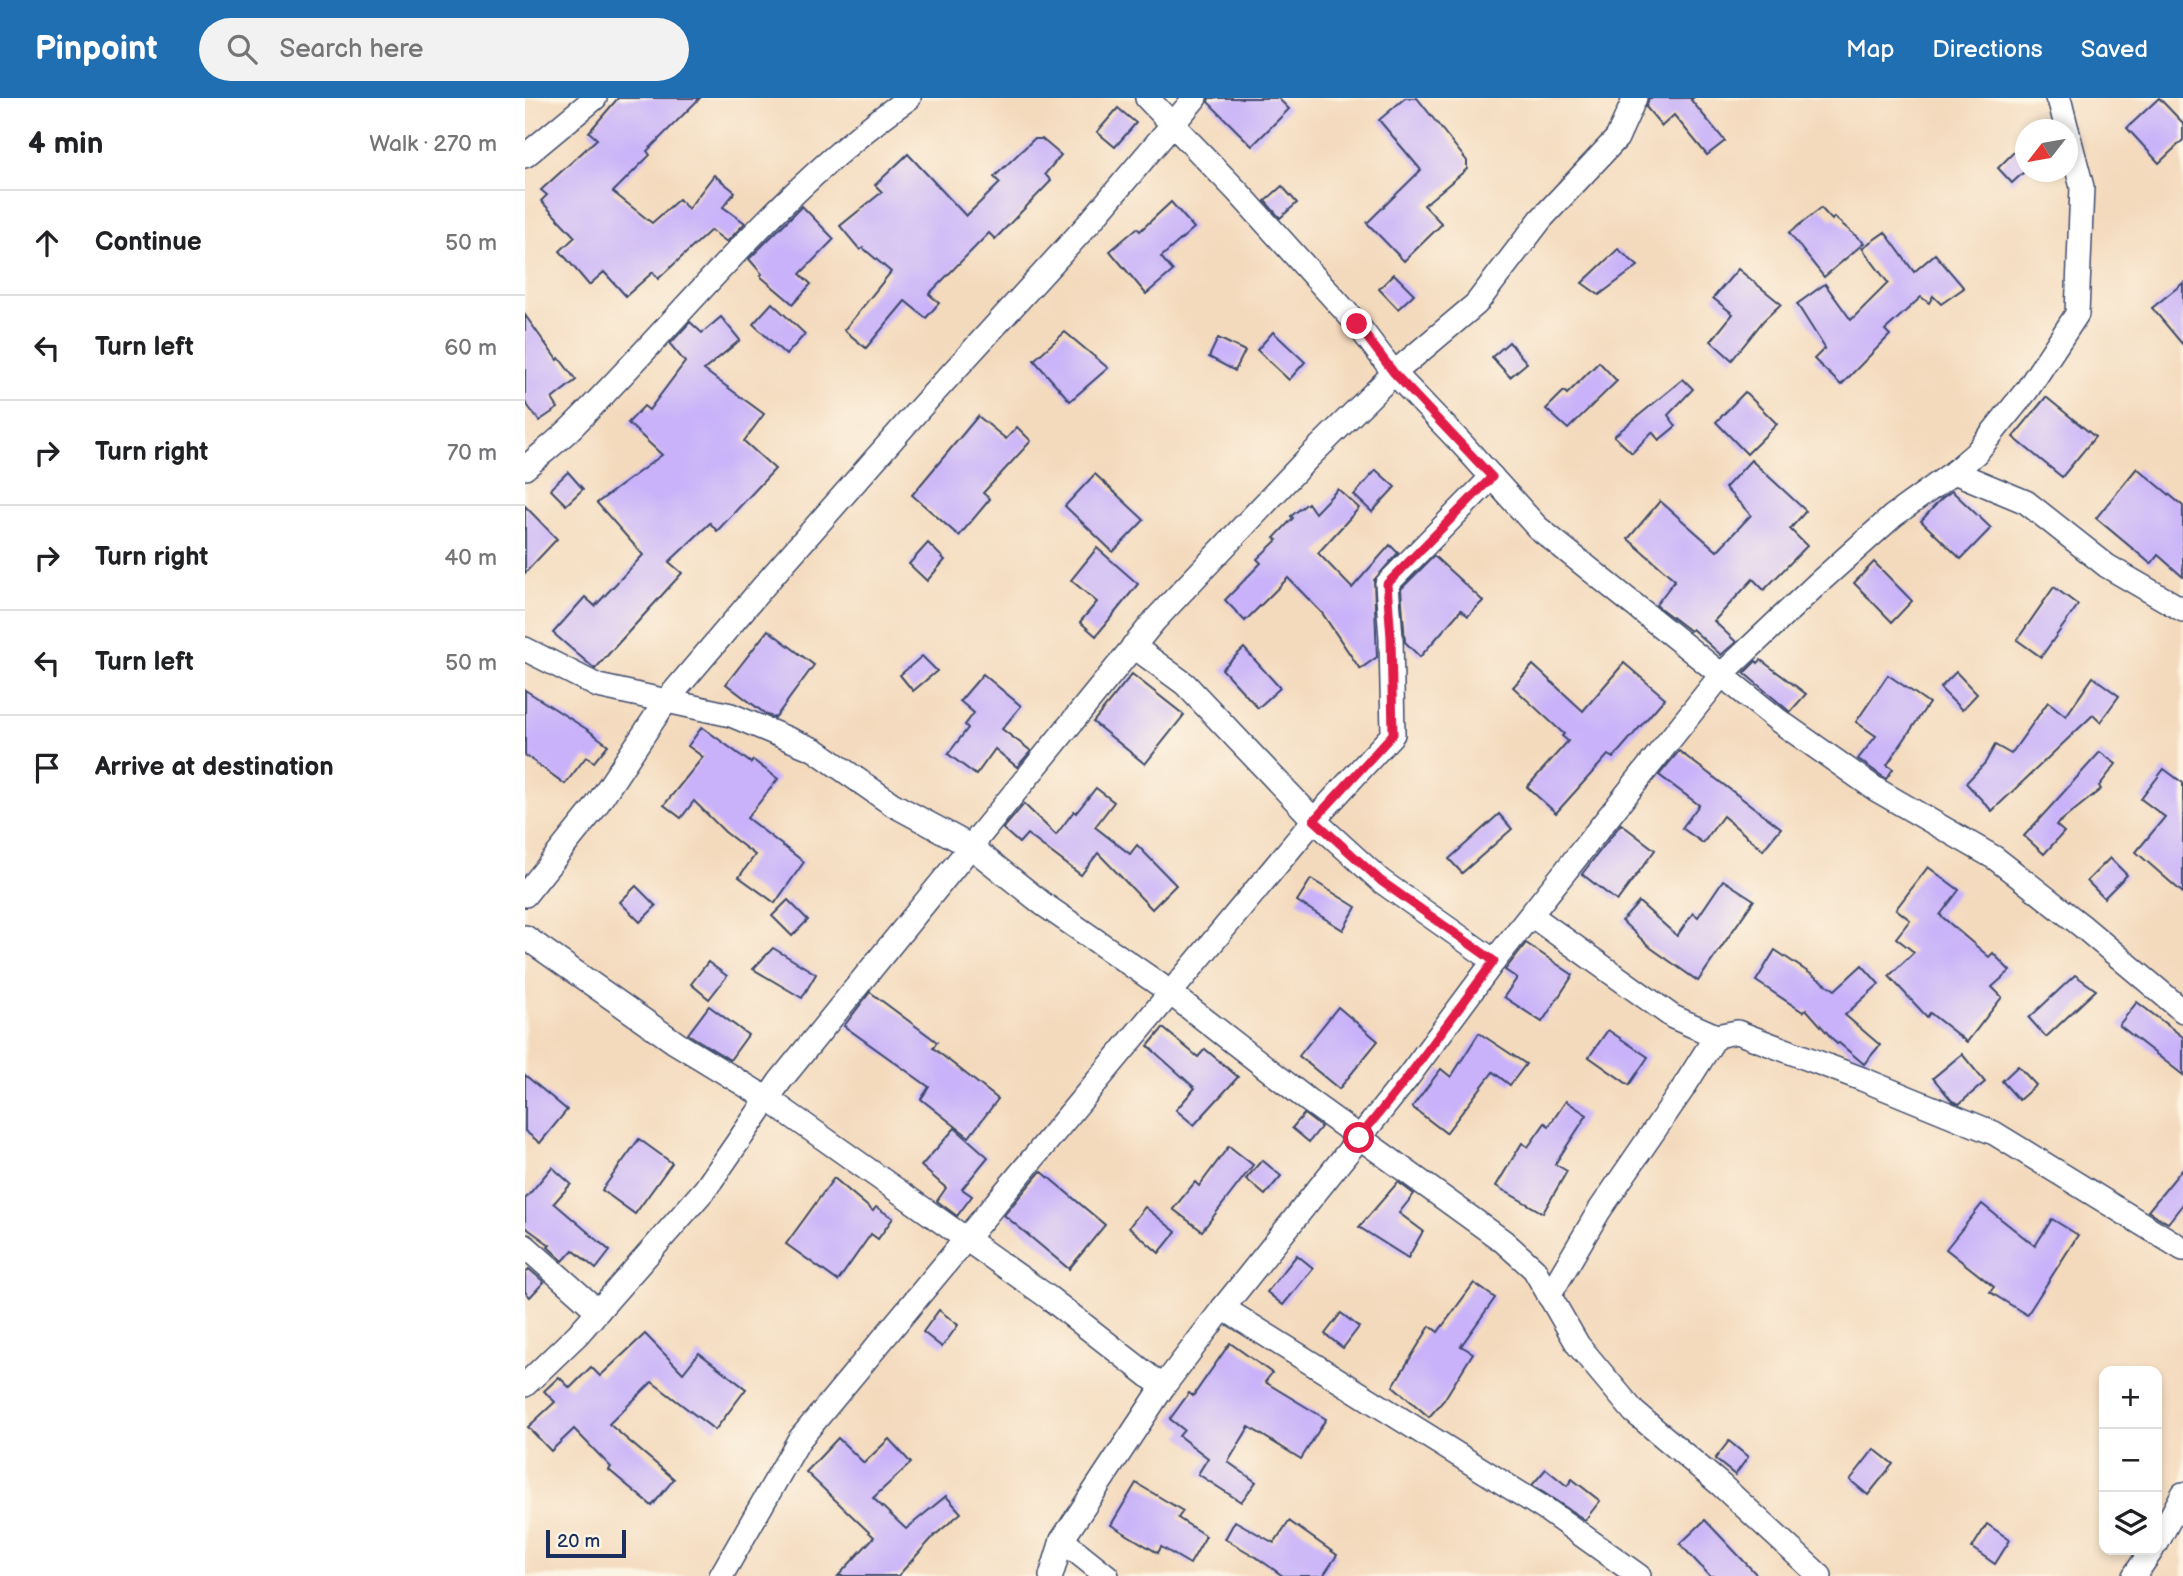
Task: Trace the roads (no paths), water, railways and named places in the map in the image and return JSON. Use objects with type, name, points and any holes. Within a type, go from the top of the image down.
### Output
[{"type":"street","points":[[525,156],[595,98]]},
{"type":"street","points":[[525,468],[571,428],[793,195],[886,114],[909,98]]},
{"type":"street","points":[[1147,98],[1237,191],[1357,324],[1394,373],[1537,527],[1779,721],[1877,790],[1995,858],[2082,926],[2183,1011]]},
{"type":"street","points":[[525,895],[594,809],[666,701],[801,542],[1090,222],[1195,98]]},
{"type":"street","points":[[525,1385],[579,1334],[706,1188],[779,1081],[1155,620],[1299,468],[1394,373],[1476,303],[1541,219],[1617,138],[1635,98]]},
{"type":"street","points":[[2057,98],[2064,119]]},
{"type":"street","points":[[1051,1576],[1062,1540],[1163,1387],[1721,674],[1893,516],[1976,453],[2027,390],[2077,314],[2082,187],[2078,172]]},
{"type":"street","points":[[1954,472],[2026,502],[2107,566],[2183,610]]},
{"type":"street","points":[[721,1576],[799,1440],[1314,820],[1393,734],[1387,584],[1492,477]]},
{"type":"street","points":[[1133,646],[1185,684],[1314,820],[1381,881],[1494,961]]},
{"type":"street","points":[[525,649],[598,687],[731,715],[815,750],[892,804],[970,846],[1043,904],[1170,993],[1359,1138],[1503,1241],[1534,1269],[1578,1345],[1634,1412],[1721,1485],[1820,1576]]},
{"type":"street","points":[[1531,915],[1673,1017],[1716,1036],[1737,1032],[1994,1133],[2183,1249]]},
{"type":"street","points":[[525,937],[676,1044],[768,1098],[1048,1297],[1163,1387]]},
{"type":"street","points":[[1549,1296],[1598,1211],[1716,1036]]},
{"type":"street","points":[[525,1246],[598,1311]]},
{"type":"street","points":[[1223,1308],[1548,1511],[1639,1576]]},
{"type":"street","points":[[2162,1534],[2183,1494]]},
{"type":"street","points":[[1062,1540],[1107,1576]]},
{"type":"street","points":[[2134,1576],[2149,1555]]}]
